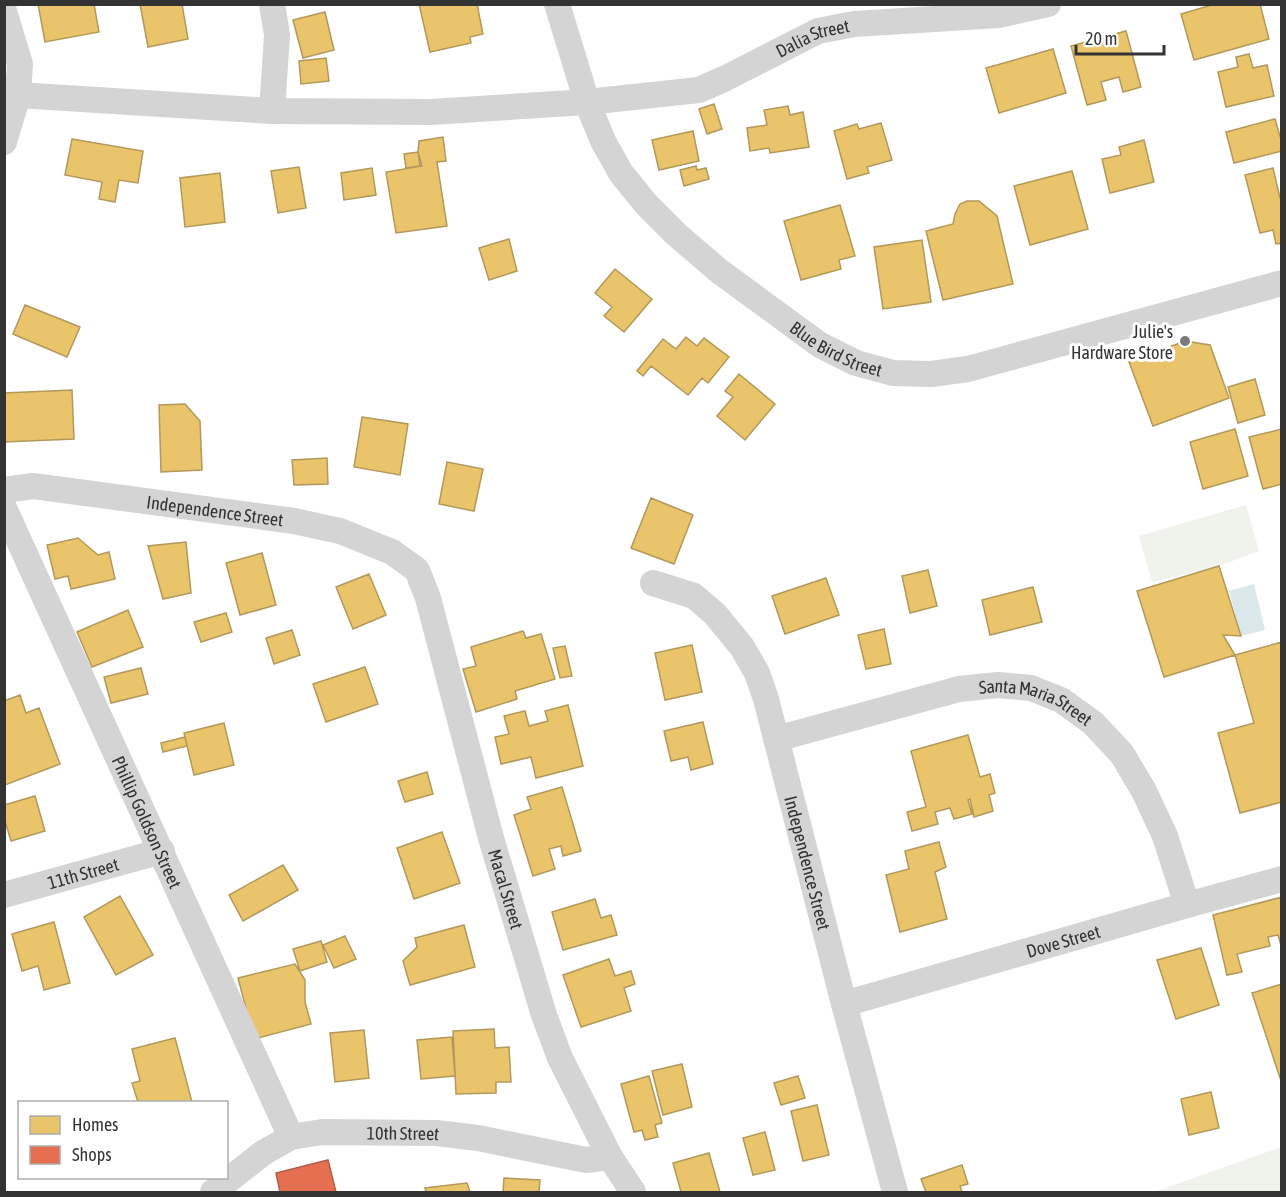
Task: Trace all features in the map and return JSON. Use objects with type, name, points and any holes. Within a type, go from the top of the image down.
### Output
[{"type":"street","points":[[272,111],[277,35],[273,4]]},
{"type":"street","name":"Blue Bird Street","points":[[557,4],[587,102],[603,141],[621,173],[646,204],[677,235],[719,271],[820,345],[856,363],[893,373],[931,374],[968,369],[1281,283]]},
{"type":"street","name":"Dalia Street","points":[[18,95],[272,111],[431,112],[587,102],[699,90],[852,14],[999,15],[1048,4]]},
{"type":"street","points":[[4,11],[20,64],[18,95],[4,142]]},
{"type":"street","name":"Independence Street","points":[[4,490],[33,486],[294,521],[340,531],[392,552],[417,570]]},
{"type":"street","name":"Phillip Goldson Street","points":[[4,508],[291,1137]]},
{"type":"street","name":"Macal Street","points":[[417,570],[428,598],[491,838],[544,1015],[560,1058],[610,1157],[633,1192]]},
{"type":"street","name":"Independence Street","points":[[653,584],[694,596],[715,614],[742,647],[757,673],[766,699],[895,1192]]},
{"type":"street","name":"Santa Maria Street","points":[[776,739],[958,689],[998,685],[1031,688],[1060,700],[1093,723],[1122,754],[1165,836],[1187,905]]},
{"type":"street","name":"11th Street","points":[[4,895],[162,852]]},
{"type":"street","name":"Dove Street","points":[[844,1004],[1281,879]]},
{"type":"street","name":"10th Street","points":[[213,1192],[263,1153],[291,1137],[322,1132],[436,1133],[478,1138],[586,1160],[610,1157]]},
{"type":"shaded area","points":[[1246,505],[1259,551],[1219,566],[1152,582],[1139,536]]},
{"type":"shaded area","points":[[1254,584],[1265,630],[1241,636],[1229,591]]},
{"type":"shaded area","points":[[1281,1147],[1281,1192],[1154,1192]]},
{"type":"building: Homes","points":[[38,4],[94,4],[99,32],[45,42]]},
{"type":"building: Homes","points":[[140,4],[182,4],[188,39],[148,47]]},
{"type":"building: Homes","points":[[419,4],[477,4],[483,34],[470,37],[471,43],[430,52]]},
{"type":"building: Homes","points":[[1215,4],[1260,4],[1269,39],[1194,60],[1181,14]]},
{"type":"building: Homes","points":[[325,12],[334,50],[303,58],[293,20]]},
{"type":"building: Homes","points":[[1126,31],[1141,87],[1123,92],[1119,77],[1101,82],[1106,100],[1087,105],[1071,46]]},
{"type":"building: Homes","points":[[1053,49],[1066,93],[999,113],[986,68]]},
{"type":"building: Homes","points":[[1249,54],[1253,68],[1267,65],[1274,96],[1226,107],[1218,72],[1238,67],[1236,57]]},
{"type":"building: Homes","points":[[326,58],[329,81],[301,84],[299,61]]},
{"type":"building: Homes","points":[[714,104],[722,129],[707,134],[699,109]]},
{"type":"building: Homes","points":[[788,106],[790,115],[803,112],[809,147],[770,153],[769,148],[750,151],[747,128],[767,125],[764,110]]},
{"type":"building: Homes","points":[[1275,119],[1282,151],[1234,163],[1226,132]]},
{"type":"building: Homes","points":[[881,123],[892,160],[867,167],[869,173],[847,179],[834,131],[857,124],[859,129]]},
{"type":"building: Homes","points":[[693,131],[699,161],[659,170],[652,140]]},
{"type":"building: Homes","points":[[443,137],[446,161],[437,162],[447,226],[396,233],[386,172],[422,166],[418,152],[419,141]]},
{"type":"building: Homes","points":[[72,139],[143,151],[138,183],[119,180],[115,202],[99,199],[102,182],[65,175]]},
{"type":"building: Homes","points":[[1144,140],[1154,182],[1110,193],[1102,159],[1121,155],[1119,147]]},
{"type":"building: Homes","points":[[418,152],[420,166],[406,168],[404,154]]},
{"type":"building: Homes","points":[[696,166],[697,170],[706,168],[709,179],[684,186],[680,170]]},
{"type":"building: Homes","points":[[299,167],[306,208],[278,213],[271,171]]},
{"type":"building: Homes","points":[[372,168],[376,195],[344,200],[341,173]]},
{"type":"building: Homes","points":[[1273,168],[1280,198],[1282,198],[1282,243],[1276,244],[1273,230],[1260,233],[1245,175]]},
{"type":"building: Homes","points":[[1072,171],[1088,229],[1030,245],[1014,186]]},
{"type":"building: Homes","points":[[220,173],[225,222],[185,227],[180,178]]},
{"type":"building: Homes","points":[[967,201],[979,201],[997,216],[1013,284],[943,300],[926,231],[953,224],[960,204]]},
{"type":"building: Homes","points":[[840,205],[855,256],[839,260],[841,269],[801,280],[784,221]]},
{"type":"building: Homes","points":[[509,239],[517,271],[489,280],[479,248]]},
{"type":"building: Homes","points":[[922,240],[931,302],[883,309],[874,247]]},
{"type":"building: Homes","points":[[615,269],[652,299],[624,332],[604,316],[612,307],[595,293]]},
{"type":"building: Homes","points":[[25,305],[80,327],[67,357],[13,334]]},
{"type":"building: Homes","points":[[686,337],[697,346],[704,338],[729,357],[708,383],[702,378],[688,395],[651,366],[643,376],[637,371],[663,339],[676,349]]},
{"type":"building: Homes","points":[[1185,341],[1210,345],[1229,398],[1153,426],[1129,362]]},
{"type":"building: Homes","points":[[739,374],[775,404],[745,440],[717,416],[733,397],[725,391]]},
{"type":"building: Homes","points":[[1255,379],[1265,415],[1238,423],[1228,387]]},
{"type":"building: Homes","points":[[72,390],[74,439],[4,442],[4,393]]},
{"type":"building: Homes","points":[[185,404],[200,421],[202,470],[161,472],[159,405]]},
{"type":"building: Homes","points":[[362,417],[408,424],[400,475],[354,467]]},
{"type":"building: Homes","points":[[1235,429],[1248,476],[1203,489],[1190,442]]},
{"type":"building: Homes","points":[[1282,429],[1282,484],[1263,489],[1249,437]]},
{"type":"building: Homes","points":[[327,458],[328,484],[294,485],[292,460]]},
{"type":"building: Homes","points":[[447,462],[483,469],[474,511],[439,504]]},
{"type":"building: Homes","points":[[651,498],[693,515],[674,564],[631,548]]},
{"type":"building: Homes","points":[[78,538],[98,555],[109,552],[115,579],[71,589],[68,576],[55,579],[47,545]]},
{"type":"building: Homes","points":[[186,542],[191,593],[163,599],[148,546]]},
{"type":"building: Homes","points":[[262,553],[276,605],[240,615],[226,563]]},
{"type":"building: Homes","points":[[1219,566],[1241,636],[1223,635],[1235,655],[1164,677],[1137,591]]},
{"type":"building: Homes","points":[[928,570],[937,606],[910,613],[902,576]]},
{"type":"building: Homes","points":[[369,574],[386,615],[353,629],[336,587]]},
{"type":"building: Homes","points":[[826,578],[839,615],[785,634],[772,596]]},
{"type":"building: Homes","points":[[1033,587],[1042,622],[990,635],[982,600]]},
{"type":"building: Homes","points":[[128,610],[143,647],[92,667],[77,632]]},
{"type":"building: Homes","points":[[226,613],[232,632],[201,642],[194,622]]},
{"type":"building: Homes","points":[[884,629],[891,664],[866,669],[858,635]]},
{"type":"building: Homes","points":[[292,630],[300,655],[274,664],[266,638]]},
{"type":"building: Homes","points":[[523,631],[526,638],[541,634],[555,679],[515,691],[517,699],[476,712],[463,669],[476,666],[471,647]]},
{"type":"building: Homes","points":[[1282,642],[1282,802],[1240,813],[1218,733],[1254,723],[1235,655]]},
{"type":"building: Homes","points":[[692,645],[702,692],[665,700],[655,653]]},
{"type":"building: Homes","points":[[565,646],[572,676],[560,678],[553,648]]},
{"type":"building: Homes","points":[[365,667],[378,704],[326,722],[313,684]]},
{"type":"building: Homes","points":[[141,668],[148,694],[111,703],[104,677]]},
{"type":"building: Homes","points":[[20,695],[26,713],[39,708],[60,764],[5,785],[4,701]]},
{"type":"building: Homes","points":[[568,705],[583,766],[536,778],[531,757],[501,764],[495,737],[509,734],[504,716],[525,711],[529,726],[548,721],[545,711]]},
{"type":"building: Homes","points":[[703,722],[713,764],[691,770],[688,757],[671,761],[664,731]]},
{"type":"building: Homes","points":[[224,723],[234,765],[194,775],[184,733]]},
{"type":"building: Homes","points":[[968,735],[980,777],[990,774],[995,793],[989,795],[993,811],[974,817],[970,799],[968,800],[972,814],[954,819],[950,808],[935,812],[938,824],[912,831],[907,812],[926,807],[911,751]]},
{"type":"building: Homes","points":[[185,737],[187,746],[163,752],[161,743]]},
{"type":"building: Homes","points":[[427,772],[433,794],[405,802],[398,781]]},
{"type":"building: Homes","points":[[562,787],[581,851],[563,856],[561,846],[549,849],[555,869],[533,876],[514,815],[531,809],[527,797]]},
{"type":"building: Homes","points":[[35,796],[45,831],[11,841],[4,818],[4,805]]},
{"type":"building: Homes","points":[[442,832],[460,883],[414,899],[397,848]]},
{"type":"building: Homes","points":[[939,842],[946,867],[935,872],[947,919],[900,932],[886,875],[909,869],[905,851]]},
{"type":"building: Homes","points":[[283,865],[298,890],[243,921],[229,895]]},
{"type":"building: Homes","points":[[120,896],[153,955],[116,975],[84,917]]},
{"type":"building: Homes","points":[[1282,897],[1282,949],[1278,935],[1268,937],[1270,946],[1237,954],[1242,972],[1227,975],[1213,915]]},
{"type":"building: Homes","points":[[595,899],[601,918],[611,915],[617,935],[563,950],[552,912]]},
{"type":"building: Homes","points":[[54,922],[70,983],[44,990],[38,966],[22,971],[12,934]]},
{"type":"building: Homes","points":[[464,925],[475,967],[410,985],[403,961],[417,947],[415,938]]},
{"type":"building: Homes","points":[[345,936],[356,959],[334,968],[323,945]]},
{"type":"building: Homes","points":[[321,941],[327,962],[300,971],[293,949]]},
{"type":"building: Homes","points":[[1201,948],[1219,1005],[1176,1019],[1157,960]]},
{"type":"building: Homes","points":[[609,959],[615,976],[631,971],[635,984],[624,988],[631,1011],[581,1027],[563,975]]},
{"type":"building: Homes","points":[[295,964],[305,980],[305,1002],[311,1024],[254,1039],[238,978]]},
{"type":"building: Homes","points":[[1282,984],[1282,1078],[1280,1078],[1252,993]]},
{"type":"building: Homes","points":[[494,1029],[495,1048],[509,1047],[511,1082],[496,1082],[496,1093],[456,1094],[453,1031]]},
{"type":"building: Homes","points":[[364,1030],[369,1078],[335,1082],[330,1033]]},
{"type":"building: Homes","points":[[452,1037],[455,1076],[421,1079],[417,1040]]},
{"type":"building: Homes","points":[[175,1038],[192,1101],[138,1101],[132,1083],[140,1081],[132,1049]]},
{"type":"building: Homes","points":[[682,1064],[692,1107],[663,1115],[652,1071]]},
{"type":"building: Homes","points":[[649,1076],[662,1123],[655,1125],[658,1137],[645,1140],[642,1130],[634,1132],[621,1084]]},
{"type":"building: Homes","points":[[798,1076],[805,1098],[781,1105],[774,1083]]},
{"type":"building: Homes","points":[[1211,1092],[1219,1128],[1189,1135],[1181,1099]]},
{"type":"building: Homes","points":[[817,1105],[829,1155],[803,1161],[791,1111]]},
{"type":"building: Homes","points":[[765,1132],[775,1170],[753,1175],[743,1138]]},
{"type":"building: Homes","points":[[709,1153],[720,1192],[681,1192],[673,1163]]},
{"type":"building: Homes","points":[[962,1165],[968,1184],[960,1186],[962,1192],[926,1192],[921,1179]]},
{"type":"building: Homes","points":[[504,1178],[540,1180],[539,1192],[503,1192]]},
{"type":"building: Homes","points":[[467,1183],[470,1192],[426,1192],[425,1188]]},
{"type":"building: Shops","points":[[328,1160],[336,1192],[280,1192],[276,1173]]},
{"type":"place","name":"Julie's Hardware Store","points":[[1185,341]]}]
